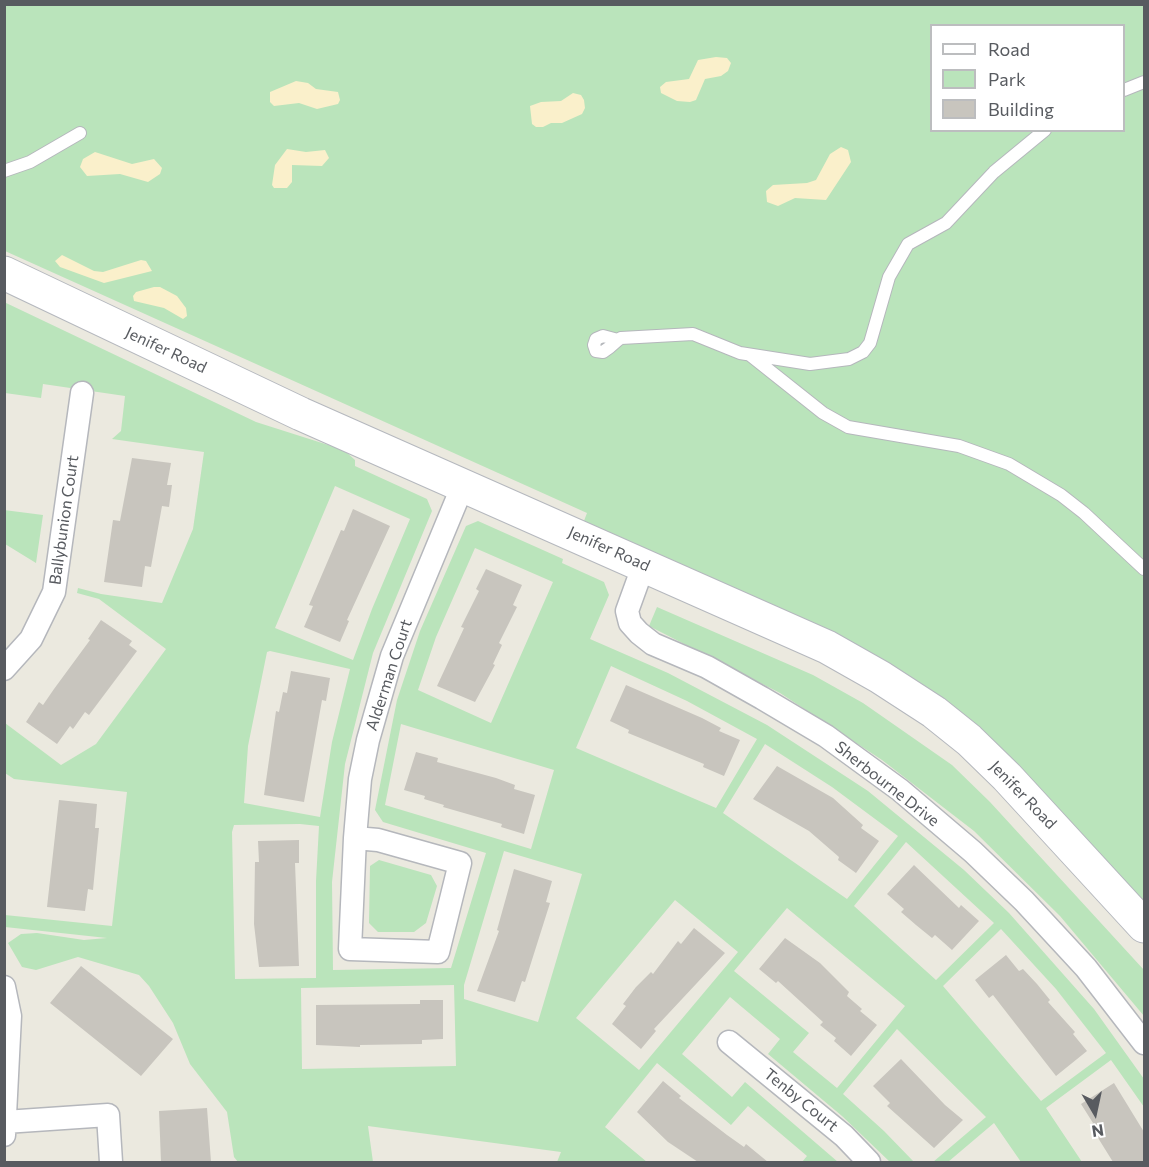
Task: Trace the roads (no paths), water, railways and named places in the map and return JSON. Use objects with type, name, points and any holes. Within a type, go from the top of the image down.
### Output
[{"type":"street","name":"Jenifer Road","points":[[4,273],[301,414],[827,647],[934,712],[1007,777],[1144,926]]},
{"type":"street","name":"Ballybunion Court","points":[[4,669],[31,639],[54,592],[82,393]]},
{"type":"street","name":"Alderman Court","points":[[354,838],[378,840],[460,863],[438,952],[350,949],[354,838],[364,759],[389,665],[463,485]]},
{"type":"street","name":"Sherbourne Drive","points":[[644,564],[627,611],[630,622],[639,633],[653,644],[707,667],[826,736],[900,790],[1024,901],[1086,968],[1144,1043]]},
{"type":"street","points":[[4,987],[10,1016],[4,1135]]},
{"type":"street","name":"Tenby Court","points":[[729,1042],[844,1136],[869,1162]]},
{"type":"street","points":[[5,1122],[108,1115],[111,1162]]},
{"type":"lane","points":[[1125,90],[1144,82]]},
{"type":"lane","points":[[618,340],[637,335],[693,334],[713,344],[749,354],[810,364],[849,359],[863,352],[870,343],[889,277],[908,244],[946,223],[994,172],[1043,132]]},
{"type":"lane","points":[[4,171],[30,162],[80,133]]},
{"type":"lane","points":[[749,354],[823,413],[848,427],[959,446],[1008,464],[1061,495],[1084,513],[1144,569]]}]
